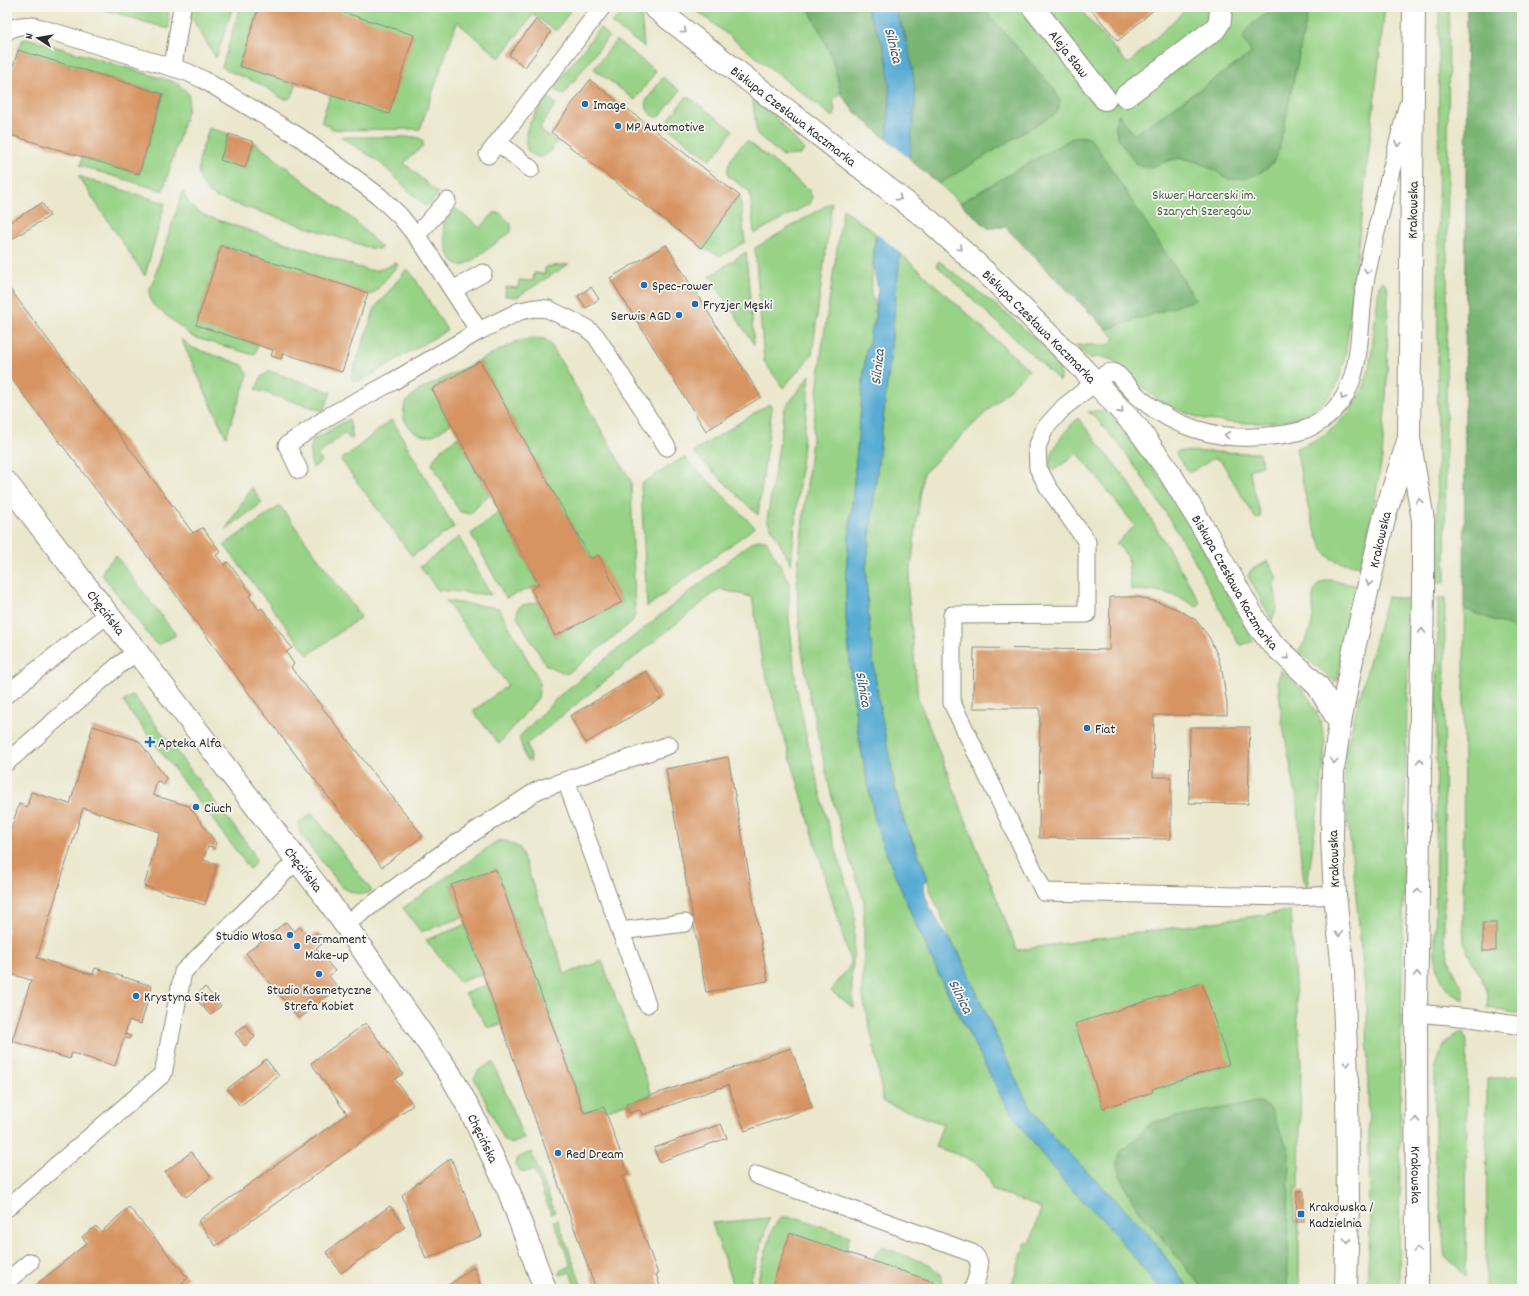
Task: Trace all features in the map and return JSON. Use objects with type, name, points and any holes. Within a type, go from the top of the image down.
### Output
[{"type":"street","name":"Biskupa Czesława Kaczmarka","points":[[654,7],[930,222],[995,281],[1095,382],[1139,430],[1169,472],[1204,528],[1259,627],[1270,641],[1318,686],[1340,723]]},
{"type":"street","name":"Aleja Sław","points":[[1033,7],[1115,98],[1215,29],[1220,22],[1221,7]]},
{"type":"street","name":"Krakowska","points":[[1414,7],[1409,438],[1423,528],[1423,614],[1416,1013],[1417,1289]]},
{"type":"street","name":"Krakowska","points":[[1346,1289],[1348,1202],[1347,1080],[1343,971],[1335,895],[1332,838],[1333,770],[1353,651],[1384,515],[1409,438]]},
{"type":"street","name":"Chęcińska","points":[[7,483],[298,859],[346,924],[450,1074],[470,1110],[508,1189],[544,1289]]},
{"type":"lane","points":[[173,66],[182,7]]},
{"type":"lane","points":[[531,169],[493,148],[602,7]]},
{"type":"lane","points":[[7,31],[17,26],[24,25],[37,27],[173,66],[204,80],[298,136],[379,196],[400,216],[416,236],[479,331]]},
{"type":"lane","points":[[1335,895],[1295,897],[1044,892],[952,703],[952,615],[1087,614],[1088,542],[1045,481],[1038,468],[1037,447],[1045,428],[1049,423],[1070,401],[1107,373],[1113,372],[1118,375],[1144,401],[1166,416],[1195,428],[1235,436],[1263,436],[1295,433],[1315,425],[1332,412],[1345,395],[1355,370],[1366,278],[1414,79]]},
{"type":"lane","points":[[416,236],[447,201]]},
{"type":"lane","points":[[453,290],[483,274]]},
{"type":"lane","points":[[299,470],[287,444],[331,415],[392,382],[479,331],[520,311],[535,308],[548,309],[592,332],[601,343],[667,447]]},
{"type":"lane","points":[[7,694],[108,614]]},
{"type":"lane","points":[[7,762],[119,664],[138,651]]},
{"type":"lane","points":[[346,924],[448,849],[538,790],[669,745]]},
{"type":"lane","points":[[566,781],[647,1004]]},
{"type":"lane","points":[[7,1208],[163,1074],[183,972],[298,859]]},
{"type":"lane","points":[[620,932],[685,923]]},
{"type":"lane","points":[[1416,1013],[1471,1018],[1522,1026]]},
{"type":"lane","points":[[756,1175],[972,1253],[978,1260],[980,1266],[973,1289]]},
{"type":"lane","points":[[7,1281],[30,1262]]},
{"type":"green space","points":[[95,7],[168,7],[169,29]]},
{"type":"green space","points":[[192,7],[233,7],[216,58],[190,15]]},
{"type":"green space","points":[[240,7],[259,7],[239,66],[296,84],[293,93],[288,99],[281,98],[262,85],[222,67]]},
{"type":"green space","points":[[327,7],[573,7],[556,31],[533,15],[500,58],[457,22],[420,129],[343,130],[333,129],[321,122],[330,95]]},
{"type":"green space","name":"Skwer Harcerski im. Szarych Szeregów","points":[[692,7],[1078,7],[1128,64],[1188,7],[1385,7],[1347,343],[1342,371],[1337,384],[1326,399],[1303,415],[1290,420],[1267,423],[1241,423],[1203,419],[1180,411],[1164,403],[1139,385],[1112,360],[1100,357],[1089,359],[1078,348],[1076,345],[1108,345],[1115,338],[1005,227],[988,228],[852,109],[841,93],[833,100],[835,114],[833,117]]},
{"type":"green space","points":[[808,7],[866,7],[885,52],[889,69],[890,89],[887,140],[852,109],[841,93],[832,58]]},
{"type":"green space","points":[[894,7],[982,7],[1054,89],[1059,101],[1058,110],[1056,113],[939,184],[909,159],[915,101],[905,34]]},
{"type":"green space","points":[[1278,7],[1309,7],[1279,150],[1276,158],[1271,164],[1255,175],[1241,179],[1229,179],[1210,168],[1190,160],[1176,159],[1147,167],[1137,164],[1117,136],[1115,125],[1119,114],[1134,135],[1252,53],[1245,43],[1244,34],[1256,21]]},
{"type":"green space","points":[[1439,7],[1449,7],[1445,583],[1437,583]]},
{"type":"green space","points":[[1467,7],[1522,7],[1522,1014],[1487,1008],[1488,994],[1486,988],[1464,943]]},
{"type":"green space","points":[[1467,7],[1522,7],[1522,631],[1464,609]]},
{"type":"green space","points":[[633,10],[641,11],[644,47],[611,23],[622,13]]},
{"type":"green space","points":[[600,28],[609,36],[563,95],[553,88]]},
{"type":"green space","points":[[26,39],[171,81],[185,90],[189,95],[188,108],[163,191],[80,166],[82,157],[139,174],[163,94],[18,50],[22,40]]},
{"type":"green space","points":[[616,40],[656,71],[635,100],[594,69]]},
{"type":"green space","points":[[663,77],[680,91],[661,115],[657,117],[648,112],[646,101]]},
{"type":"green space","points":[[752,94],[772,113],[804,150],[800,155],[782,156],[757,134]]},
{"type":"green space","points":[[687,96],[733,130],[714,157],[710,159],[669,128],[669,119]]},
{"type":"green space","points":[[548,97],[556,104],[541,126],[541,131],[557,142],[548,154],[537,157],[528,151],[526,144],[527,129],[530,122]]},
{"type":"green space","points":[[209,128],[229,134],[220,160],[245,168],[254,142],[355,221],[382,248],[370,248],[215,197],[203,186],[199,172],[200,157]]},
{"type":"green space","points":[[341,137],[415,137],[421,139],[423,141],[423,146],[404,163],[438,193],[432,202],[425,206],[378,161]]},
{"type":"green space","points":[[1074,137],[1085,137],[1090,139],[1095,144],[1196,300],[1107,329],[1005,227],[988,228],[960,203]]},
{"type":"green space","points":[[746,142],[749,142],[809,190],[812,197],[809,204],[754,234],[750,192],[728,176],[732,157]]},
{"type":"green space","points":[[78,176],[165,203],[145,276]]},
{"type":"green space","points":[[183,191],[187,200],[192,206],[206,216],[367,270],[382,269],[395,262],[398,265],[372,295],[221,246],[196,324],[258,345],[254,355],[193,337],[152,304],[149,293]]},
{"type":"green space","points":[[740,196],[745,242],[721,256],[701,248]]},
{"type":"green space","points":[[832,202],[812,355],[783,388],[764,361],[755,248]]},
{"type":"green space","points":[[456,209],[480,228],[494,213],[500,213],[511,224],[511,232],[470,262],[462,266],[454,261],[449,254],[446,246],[444,230],[445,221]]},
{"type":"green space","points":[[843,209],[875,233],[871,292],[875,308],[875,321],[870,333],[870,341],[866,350],[846,571],[846,616],[852,687],[858,732],[875,819],[882,843],[939,975],[957,1012],[987,1067],[1030,1139],[1064,1181],[1106,1223],[1160,1289],[1010,1289],[1026,1242],[1030,1244],[1041,1208],[992,1190],[984,1171],[978,1165],[963,1156],[935,1147],[943,1124],[883,1102],[877,1060],[862,993],[864,901],[849,857],[830,790],[810,698],[800,640],[797,576],[822,348]]},
{"type":"green space","points":[[746,252],[754,345],[710,276]]},
{"type":"green space","points":[[899,252],[1029,370],[923,474],[908,591],[918,698],[1017,950],[1290,911],[1301,1065],[1299,1188],[1295,1188],[1294,1223],[1299,1223],[1299,1289],[1189,1289],[1146,1231],[1062,1146],[1045,1127],[1028,1103],[1016,1080],[959,953],[953,944],[929,887],[927,875],[903,818],[894,782],[878,698],[871,647],[867,599],[866,570],[890,358]]},
{"type":"green space","points":[[939,261],[1012,318],[1058,359],[1060,381],[936,265]]},
{"type":"green space","points":[[569,264],[517,297],[505,296],[506,287],[518,288],[519,280],[533,281],[534,273],[545,274],[545,267]]},
{"type":"green space","points":[[407,269],[414,277],[447,330],[360,381],[353,381],[351,377],[375,308]]},
{"type":"green space","points":[[1383,281],[1388,292],[1387,380],[1382,458],[1361,566],[1336,561],[1329,557],[1323,549],[1308,506],[1296,448],[1318,438],[1338,423],[1354,405],[1360,394],[1369,370],[1379,285]]},
{"type":"green space","points":[[531,338],[545,339],[550,343],[631,481],[635,615],[632,622],[567,674],[546,665],[517,617],[518,608],[523,605],[538,602],[555,636],[622,602],[599,556],[591,559],[480,361],[432,389],[451,424],[435,434],[424,436],[410,428],[406,423],[403,413],[406,403],[418,391],[516,342]]},
{"type":"green space","points":[[181,339],[193,348],[243,365],[248,375],[226,437]]},
{"type":"green space","points":[[270,371],[331,392],[324,411],[256,390],[261,377]]},
{"type":"green space","points":[[810,375],[791,564],[767,520],[785,408]]},
{"type":"green space","points":[[769,404],[772,408],[758,515],[693,452]]},
{"type":"green space","points":[[1101,410],[1109,413],[1131,438],[1174,498],[1253,641],[1242,645],[1238,643],[1194,560],[1161,505],[1125,452],[1094,416],[1088,412]]},
{"type":"green space","points":[[1078,418],[1130,484],[1200,602],[1197,607],[1180,598],[1166,593],[1131,590],[1128,557],[1116,543],[1135,526],[1078,453],[1053,471],[1050,468],[1050,461],[1055,447],[1063,434]]},
{"type":"green space","points":[[349,419],[353,438],[350,439],[345,433],[317,455],[322,461],[313,468],[310,454],[313,440]]},
{"type":"green space","points":[[390,421],[393,421],[454,527],[412,556],[341,460]]},
{"type":"green space","points":[[458,437],[489,495],[470,514],[460,512],[432,464],[436,455]]},
{"type":"green space","points":[[1178,451],[1260,453],[1262,466],[1249,470],[1261,517],[1256,519],[1221,461],[1214,458],[1193,471],[1188,471],[1177,456],[1176,453]]},
{"type":"green space","points":[[684,457],[755,527],[647,607],[641,484]]},
{"type":"green space","points":[[252,487],[262,503],[225,530]]},
{"type":"green space","points":[[280,506],[361,617],[308,655],[224,545]]},
{"type":"green space","points":[[499,512],[539,585],[506,598],[471,534]]},
{"type":"green space","points":[[459,537],[491,595],[438,590],[420,567]]},
{"type":"green space","points":[[766,540],[789,582],[789,618],[796,685],[825,813],[854,909],[853,966],[851,978],[854,1008],[831,991],[851,964],[762,661],[752,597],[719,589],[527,744],[531,761],[526,760],[519,737],[559,696],[752,542]]},
{"type":"green space","points":[[116,556],[176,635],[158,645],[154,642],[103,576],[103,570]]},
{"type":"green space","points":[[1268,561],[1277,578],[1274,584],[1277,606],[1272,621],[1248,576],[1251,570]]},
{"type":"green space","points":[[1330,580],[1357,586],[1337,680],[1335,682],[1298,651],[1309,634],[1311,627],[1314,591],[1322,582]]},
{"type":"green space","points":[[1387,597],[1409,599],[1401,1026],[1399,1289],[1367,1289],[1370,1226],[1367,1011],[1353,864],[1344,790],[1346,748]]},
{"type":"green space","points":[[1438,599],[1445,599],[1444,939],[1451,965],[1462,988],[1464,1000],[1450,992],[1442,982],[1435,954]]},
{"type":"green space","points":[[446,601],[499,608],[540,682],[538,698],[499,744],[473,711],[508,685]]},
{"type":"green space","points":[[1281,670],[1301,688],[1311,701],[1320,720],[1325,741],[1323,771],[1307,887],[1305,888],[1300,850],[1298,805],[1282,721],[1278,681]]},
{"type":"green space","points":[[133,695],[251,849],[256,859],[254,865],[250,869],[123,702]]},
{"type":"green space","points":[[312,813],[372,891],[364,894],[357,894],[342,887],[300,834],[299,823]]},
{"type":"green space","points":[[497,841],[506,841],[520,848],[565,974],[602,961],[652,1095],[605,1111],[604,1107],[584,1113],[496,869],[451,885],[463,917],[421,932],[403,908]]},
{"type":"green space","points":[[465,925],[483,974],[459,982],[426,940]]},
{"type":"green space","points":[[487,985],[501,1024],[488,1028],[465,993]]},
{"type":"green space","points":[[1463,1032],[1467,1041],[1466,1276],[1445,1257],[1435,1159],[1435,1067],[1444,1045],[1452,1037]]},
{"type":"green space","points":[[493,1062],[524,1139],[511,1144],[505,1141],[474,1078],[479,1070]]},
{"type":"green space","points":[[1522,1075],[1522,1289],[1486,1289],[1487,1079]]},
{"type":"green space","points":[[1259,1102],[1270,1108],[1289,1151],[1287,1289],[1203,1289],[1134,1204],[1117,1168],[1120,1153],[1151,1123],[1195,1113]]},
{"type":"green space","points":[[531,1152],[555,1212],[551,1214],[534,1170],[526,1172],[521,1171],[515,1165],[518,1158]]},
{"type":"green space","points":[[781,1217],[798,1218],[850,1236],[845,1252],[771,1289],[755,1289],[773,1228]]},
{"type":"green space","points":[[769,1218],[748,1289],[734,1289],[712,1223]]},
{"type":"green space","points":[[558,1220],[583,1289],[576,1289],[570,1272],[561,1275],[559,1273],[559,1271],[571,1266],[554,1221]]},
{"type":"green space","points":[[882,1247],[931,1265],[940,1274],[943,1289],[931,1289],[933,1282],[873,1262],[876,1253]]},
{"type":"water","name":"Silnica","points":[[866,7],[894,7],[909,53],[915,89],[890,358],[866,570],[871,639],[877,685],[898,803],[903,819],[927,875],[924,884],[925,895],[934,916],[959,953],[1016,1080],[1028,1103],[1045,1127],[1062,1146],[1146,1231],[1189,1289],[1160,1289],[1106,1223],[1064,1182],[1030,1139],[1003,1100],[939,975],[912,916],[882,843],[875,819],[858,732],[852,687],[846,616],[846,571],[866,350],[870,341],[870,333],[875,321],[878,289],[873,265],[888,131],[890,94],[887,60],[883,45]]},
{"type":"pier","points":[[885,138],[911,160],[901,253],[874,232]]},
{"type":"building","points":[[259,7],[327,7],[414,35],[389,114],[239,66]]},
{"type":"building","points":[[1089,7],[1157,7],[1118,41]]},
{"type":"building","points":[[536,20],[551,32],[525,67],[509,55]]},
{"type":"building","points":[[18,50],[163,94],[139,174],[7,134],[7,88]]},
{"type":"building","points":[[590,80],[740,196],[701,248],[551,132]]},
{"type":"building","points":[[229,134],[254,142],[245,168],[220,160]]},
{"type":"building","points":[[42,203],[50,216],[7,242],[7,224]]},
{"type":"building","points":[[666,245],[761,397],[706,431],[610,278]]},
{"type":"building","points":[[221,246],[368,293],[342,372],[283,353],[281,359],[271,356],[273,350],[196,325]]},
{"type":"building","points":[[7,285],[193,533],[203,528],[221,552],[216,555],[224,565],[228,562],[252,594],[249,596],[259,610],[262,608],[292,648],[286,652],[294,664],[291,667],[292,669],[423,836],[382,867],[7,373]]},
{"type":"building","points":[[591,287],[599,299],[586,308],[578,296]]},
{"type":"building","points":[[480,361],[591,559],[599,555],[622,602],[555,636],[531,589],[539,585],[432,389]]},
{"type":"building","points":[[1110,597],[1138,597],[1157,602],[1177,609],[1196,620],[1209,637],[1217,654],[1222,671],[1227,704],[1227,715],[1154,715],[1153,777],[1171,777],[1171,839],[1039,838],[1040,708],[973,708],[974,648],[1109,650]]},
{"type":"building","points":[[646,671],[662,698],[586,743],[570,716]]},
{"type":"building","points":[[93,726],[139,741],[166,778],[164,785],[162,782],[157,781],[153,795],[189,806],[216,843],[214,850],[212,849],[213,847],[208,846],[203,860],[217,864],[205,905],[144,886],[160,832],[83,808],[37,958],[93,975],[95,968],[152,986],[141,1024],[129,1020],[125,1034],[131,1036],[129,1039],[124,1038],[115,1066],[72,1053],[70,1059],[12,1041],[31,980],[7,973],[7,831],[10,832],[19,804],[27,807],[31,792],[70,804]]},
{"type":"building","points":[[1190,727],[1250,727],[1248,804],[1189,803]]},
{"type":"building","points":[[728,757],[768,981],[706,992],[666,769]]},
{"type":"building","points":[[496,869],[584,1113],[604,1107],[628,1174],[622,1176],[658,1274],[656,1274],[661,1289],[596,1289],[451,885]]},
{"type":"building","points":[[286,922],[294,932],[300,927],[309,938],[317,932],[325,942],[316,948],[335,971],[329,976],[338,988],[299,1019],[246,953]]},
{"type":"building","points":[[1483,923],[1496,923],[1496,951],[1483,951]]},
{"type":"building","points":[[1202,983],[1229,1064],[1152,1089],[1153,1092],[1103,1108],[1075,1024]]},
{"type":"building","points":[[205,987],[221,1006],[210,1015],[194,996]]},
{"type":"building","points":[[366,1023],[403,1074],[395,1079],[413,1105],[216,1246],[198,1221],[347,1114],[311,1063]]},
{"type":"building","points":[[245,1025],[255,1037],[245,1046],[235,1033]]},
{"type":"building","points":[[791,1048],[812,1107],[745,1131],[728,1085],[642,1115],[640,1110],[629,1113],[626,1104]]},
{"type":"building","points":[[266,1059],[279,1076],[240,1106],[227,1089]]},
{"type":"building","points":[[721,1124],[727,1138],[659,1162],[654,1148]]},
{"type":"building","points":[[191,1152],[211,1177],[186,1197],[165,1172]]},
{"type":"building","points":[[451,1158],[481,1236],[426,1259],[402,1195]]},
{"type":"building","points":[[1297,1191],[1304,1191],[1304,1222],[1296,1222]]},
{"type":"building","points":[[390,1206],[405,1227],[341,1273],[326,1252]]},
{"type":"building","points":[[129,1207],[188,1278],[182,1283],[188,1289],[31,1289],[87,1243],[82,1237],[96,1226],[101,1232]]},
{"type":"building","points":[[790,1233],[934,1282],[931,1289],[771,1289]]},
{"type":"building","points":[[474,1267],[482,1289],[443,1289]]},
{"type":"place","name":"Image","points":[[585,104]]},
{"type":"place","name":"MP Automotive","points":[[618,126]]},
{"type":"place","name":"Spec-rower","points":[[644,285]]},
{"type":"place","name":"Fryzjer Męski","points":[[695,304]]},
{"type":"place","name":"Serwis AGD","points":[[679,315]]},
{"type":"place","name":"Fiat","points":[[1087,728]]},
{"type":"place","name":"Apteka Alfa","points":[[150,742]]},
{"type":"place","name":"Ciuch","points":[[196,807]]},
{"type":"place","name":"Studio Włosa","points":[[290,935]]},
{"type":"place","name":"Permament Make-up","points":[[297,946]]},
{"type":"place","name":"Studio Kosmetyczne Strefa Kobiet","points":[[319,974]]},
{"type":"place","name":"Krystyna Sitek","points":[[136,996]]},
{"type":"place","name":"Red Dream","points":[[558,1153]]},
{"type":"place","name":"Krakowska / Kadzielnia","points":[[1301,1214]]}]
